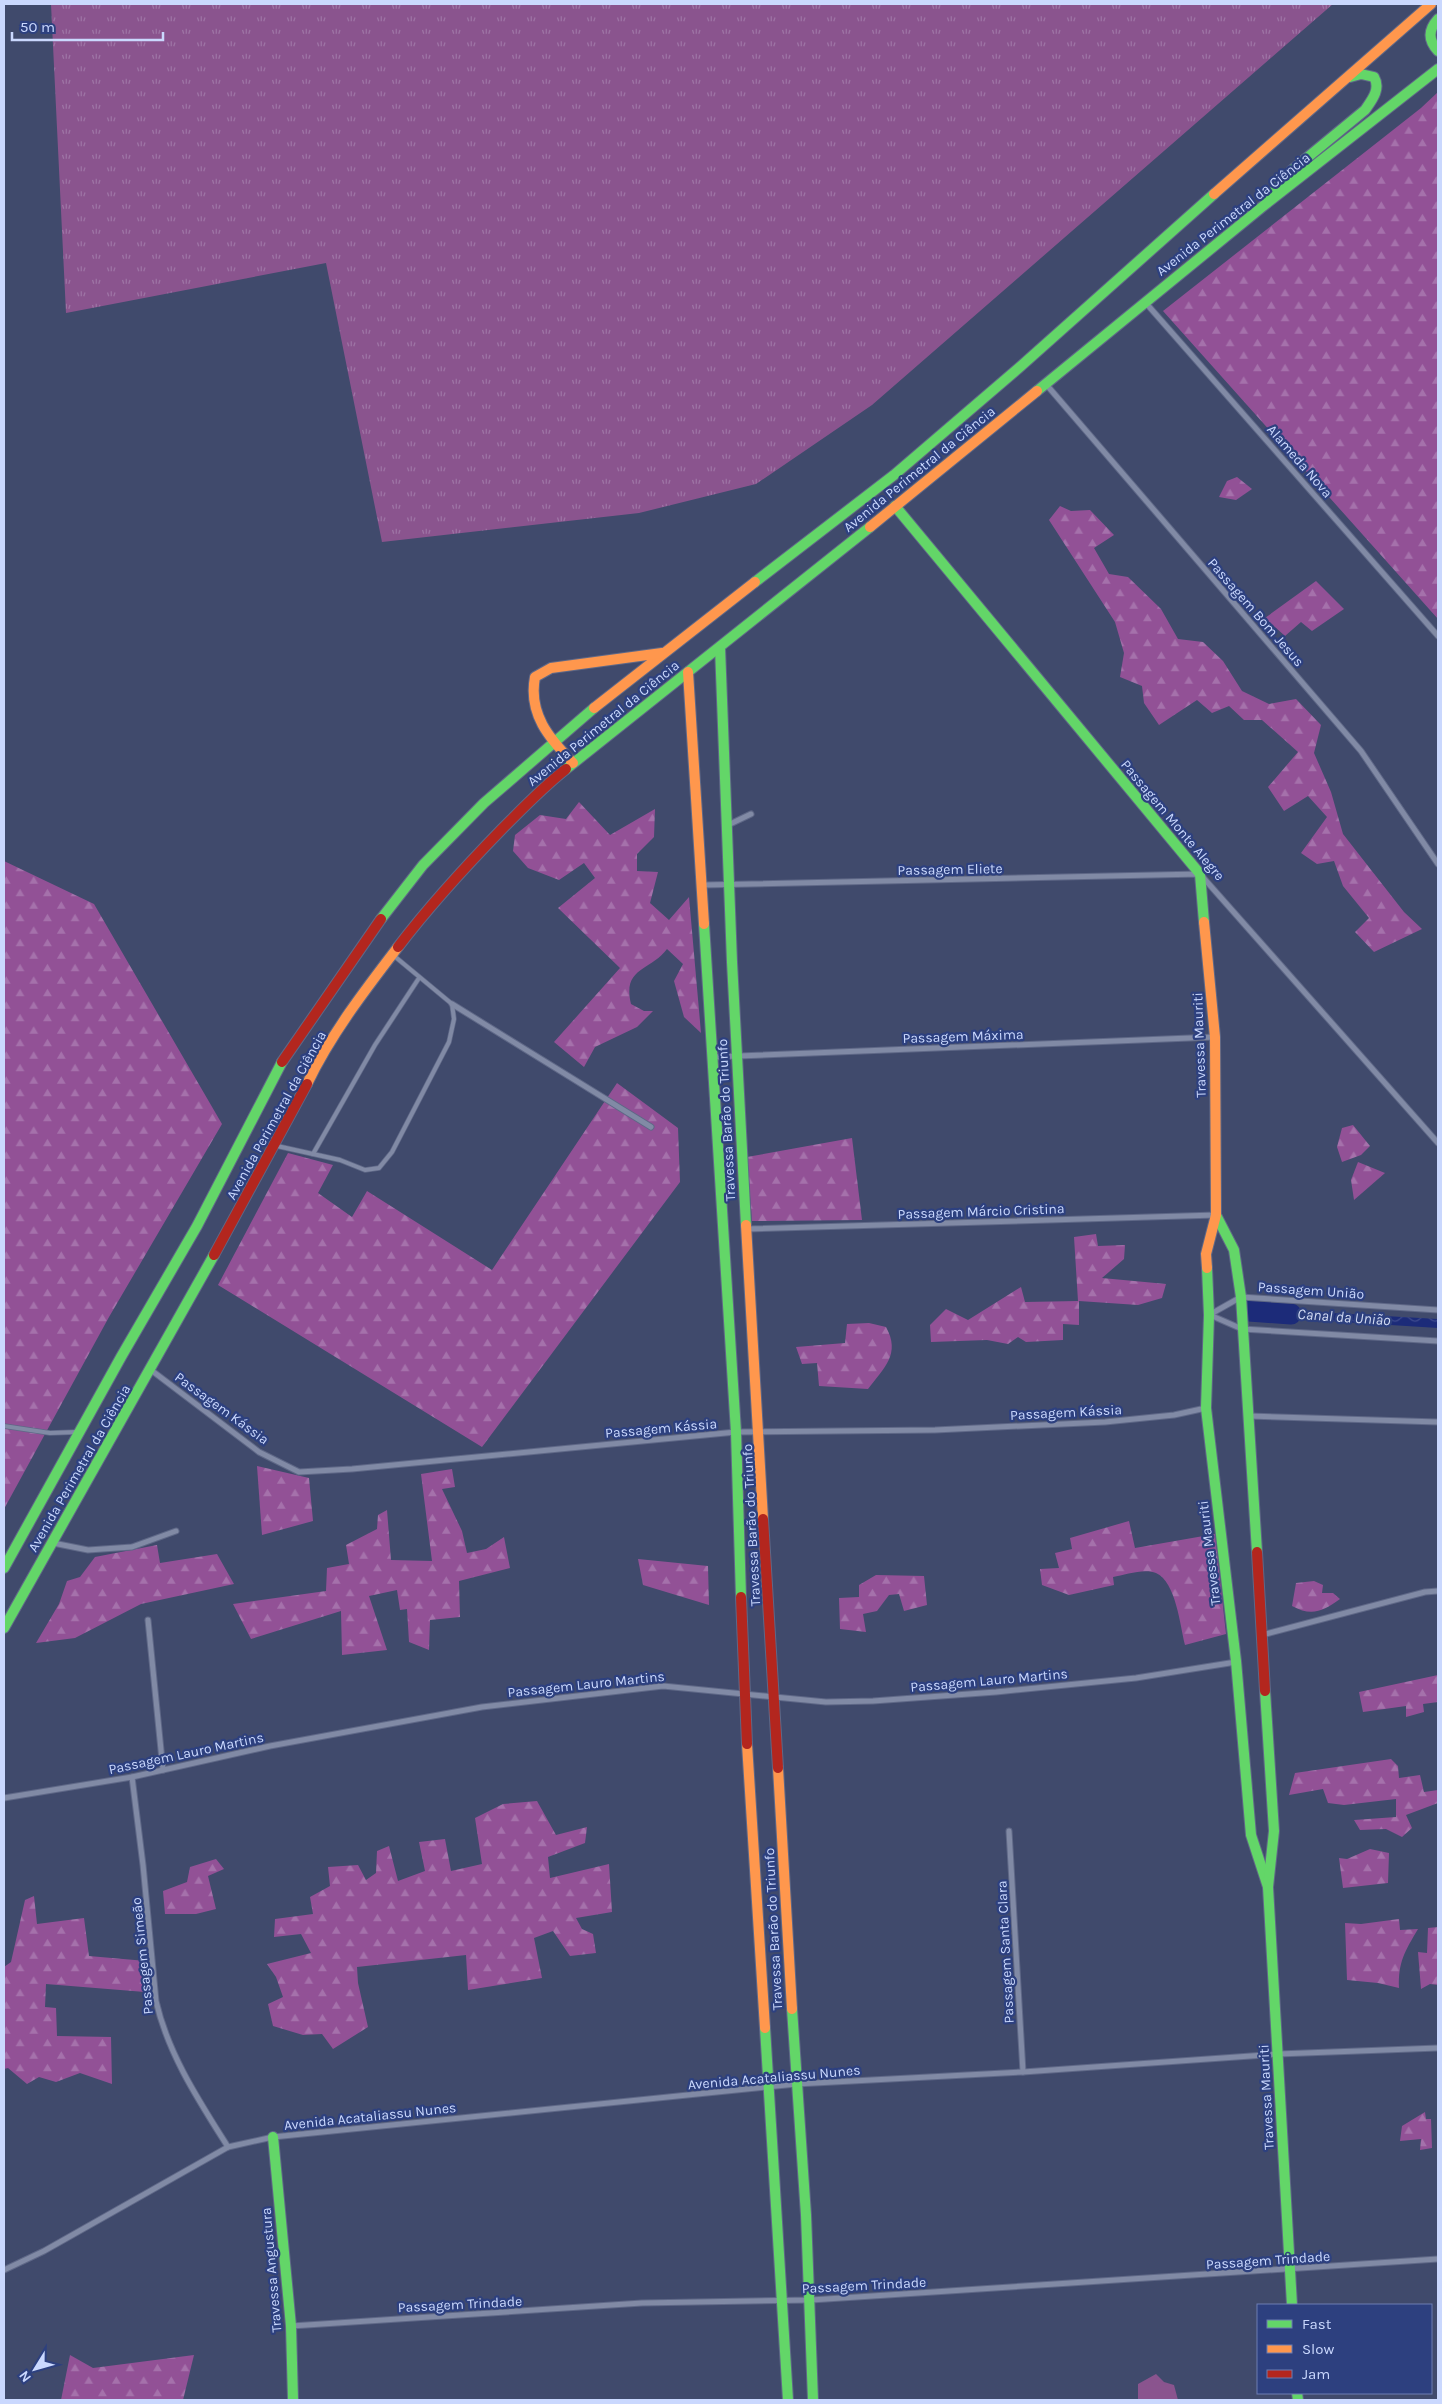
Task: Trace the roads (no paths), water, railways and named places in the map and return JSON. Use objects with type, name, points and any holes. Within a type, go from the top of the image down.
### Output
[{"type":"main road","name":"Avenida Perimetral da Ciência","points":[[4,1568],[79,1432],[198,1226],[287,1054],[371,931],[423,865],[484,803],[553,742],[663,652],[894,475],[1122,277],[1343,79],[1431,4]]},
{"type":"main road","points":[[1438,19],[1432,26],[1429,35],[1432,44],[1438,51]]},
{"type":"main road","name":"Avenida Perimetral da Ciência","points":[[4,1628],[151,1370],[275,1146],[318,1062],[358,1000],[424,913],[462,870],[548,783],[896,506],[1262,207],[1438,69]]},
{"type":"main road","points":[[1262,207],[1274,189],[1291,171],[1365,110],[1374,100],[1377,92],[1377,83],[1371,75],[1362,72],[1343,79]]},
{"type":"main road","name":"Passagem Monte Alegre","points":[[896,506],[1200,874]]},
{"type":"main road","name":"Travessa Barão do Triunfo","points":[[720,647],[727,886],[746,1229],[760,1431],[796,2084],[811,2300],[813,2400]]},
{"type":"main road","points":[[573,763],[553,742],[536,715],[531,691],[535,677],[552,668],[663,652]]},
{"type":"main road","name":"Travessa Barão do Triunfo","points":[[688,672],[736,1432],[744,1692],[788,2400]]},
{"type":"main road","name":"Travessa Mauriti","points":[[1200,874],[1215,1038],[1216,1215],[1206,1254],[1209,1315],[1206,1408],[1236,1661],[1251,1835],[1268,1886]]},
{"type":"main road","name":"Travessa Mauriti","points":[[1216,1215],[1234,1250],[1241,1296],[1274,1831],[1268,1886],[1292,2304]]},
{"type":"main road","name":"Travessa Angustura","points":[[273,2138],[291,2326],[293,2400]]},
{"type":"street","name":"Alameda Nova","points":[[1145,302],[1438,636]]},
{"type":"street","name":"Passagem Bom Jesus","points":[[1045,383],[1146,504],[1257,629],[1361,751],[1438,864]]},
{"type":"street","points":[[725,826],[750,814]]},
{"type":"street","name":"Passagem Eliete","points":[[702,885],[727,886],[1200,874]]},
{"type":"street","name":"Passagem Monte Alegre","points":[[1200,874],[1438,1143]]},
{"type":"street","points":[[452,1004],[650,1127]]},
{"type":"street","name":"Passagem Máxima","points":[[712,1057],[1215,1038]]},
{"type":"street","name":"Passagem Márcio Cristina","points":[[746,1229],[1216,1215]]},
{"type":"street","name":"Passagem União","points":[[1209,1315],[1241,1296],[1438,1310]]},
{"type":"street","points":[[1209,1315],[1242,1329],[1438,1341]]},
{"type":"street","name":"Passagem Kássia","points":[[151,1370],[259,1452],[299,1472],[362,1468],[736,1432],[935,1430],[1105,1422],[1174,1415],[1206,1408]]},
{"type":"street","points":[[1247,1416],[1438,1422]]},
{"type":"street","points":[[52,1543],[88,1550],[132,1547],[176,1531]]},
{"type":"street","points":[[1262,1635],[1425,1592],[1438,1591]]},
{"type":"street","points":[[148,1620],[163,1770]]},
{"type":"street","name":"Passagem Lauro Martins","points":[[4,1798],[132,1777],[270,1746],[482,1707],[663,1686],[844,1702],[958,1695],[1136,1678],[1236,1661]]},
{"type":"street","name":"Passagem Simeão","points":[[132,1777],[143,1864],[156,2001],[160,2020],[166,2036],[200,2102],[228,2147]]},
{"type":"street","name":"Passagem Santa Clara","points":[[1009,1831],[1023,2072]]},
{"type":"street","name":"Avenida Acataliassu Nunes","points":[[273,2138],[796,2084],[1023,2072],[1278,2054],[1438,2048]]},
{"type":"street","points":[[4,2270],[44,2251],[228,2147],[273,2138]]},
{"type":"street","name":"Passagem Trindade","points":[[291,2326],[642,2303],[811,2300],[1438,2260]]},
{"type":"lane","points":[[275,1146],[340,1160],[365,1170],[379,1168],[392,1152],[449,1042],[454,1019],[452,1004],[393,954]]},
{"type":"lane","points":[[312,1154],[375,1045],[419,978]]},
{"type":"lane","points":[[4,1426],[50,1433],[79,1432]]},
{"type":"water","points":[[1263,1309],[1438,1319],[1438,1328],[1263,1317]]},
{"type":"waterway","name":"Canal da União","points":[[1249,1311],[1291,1314]]}]
